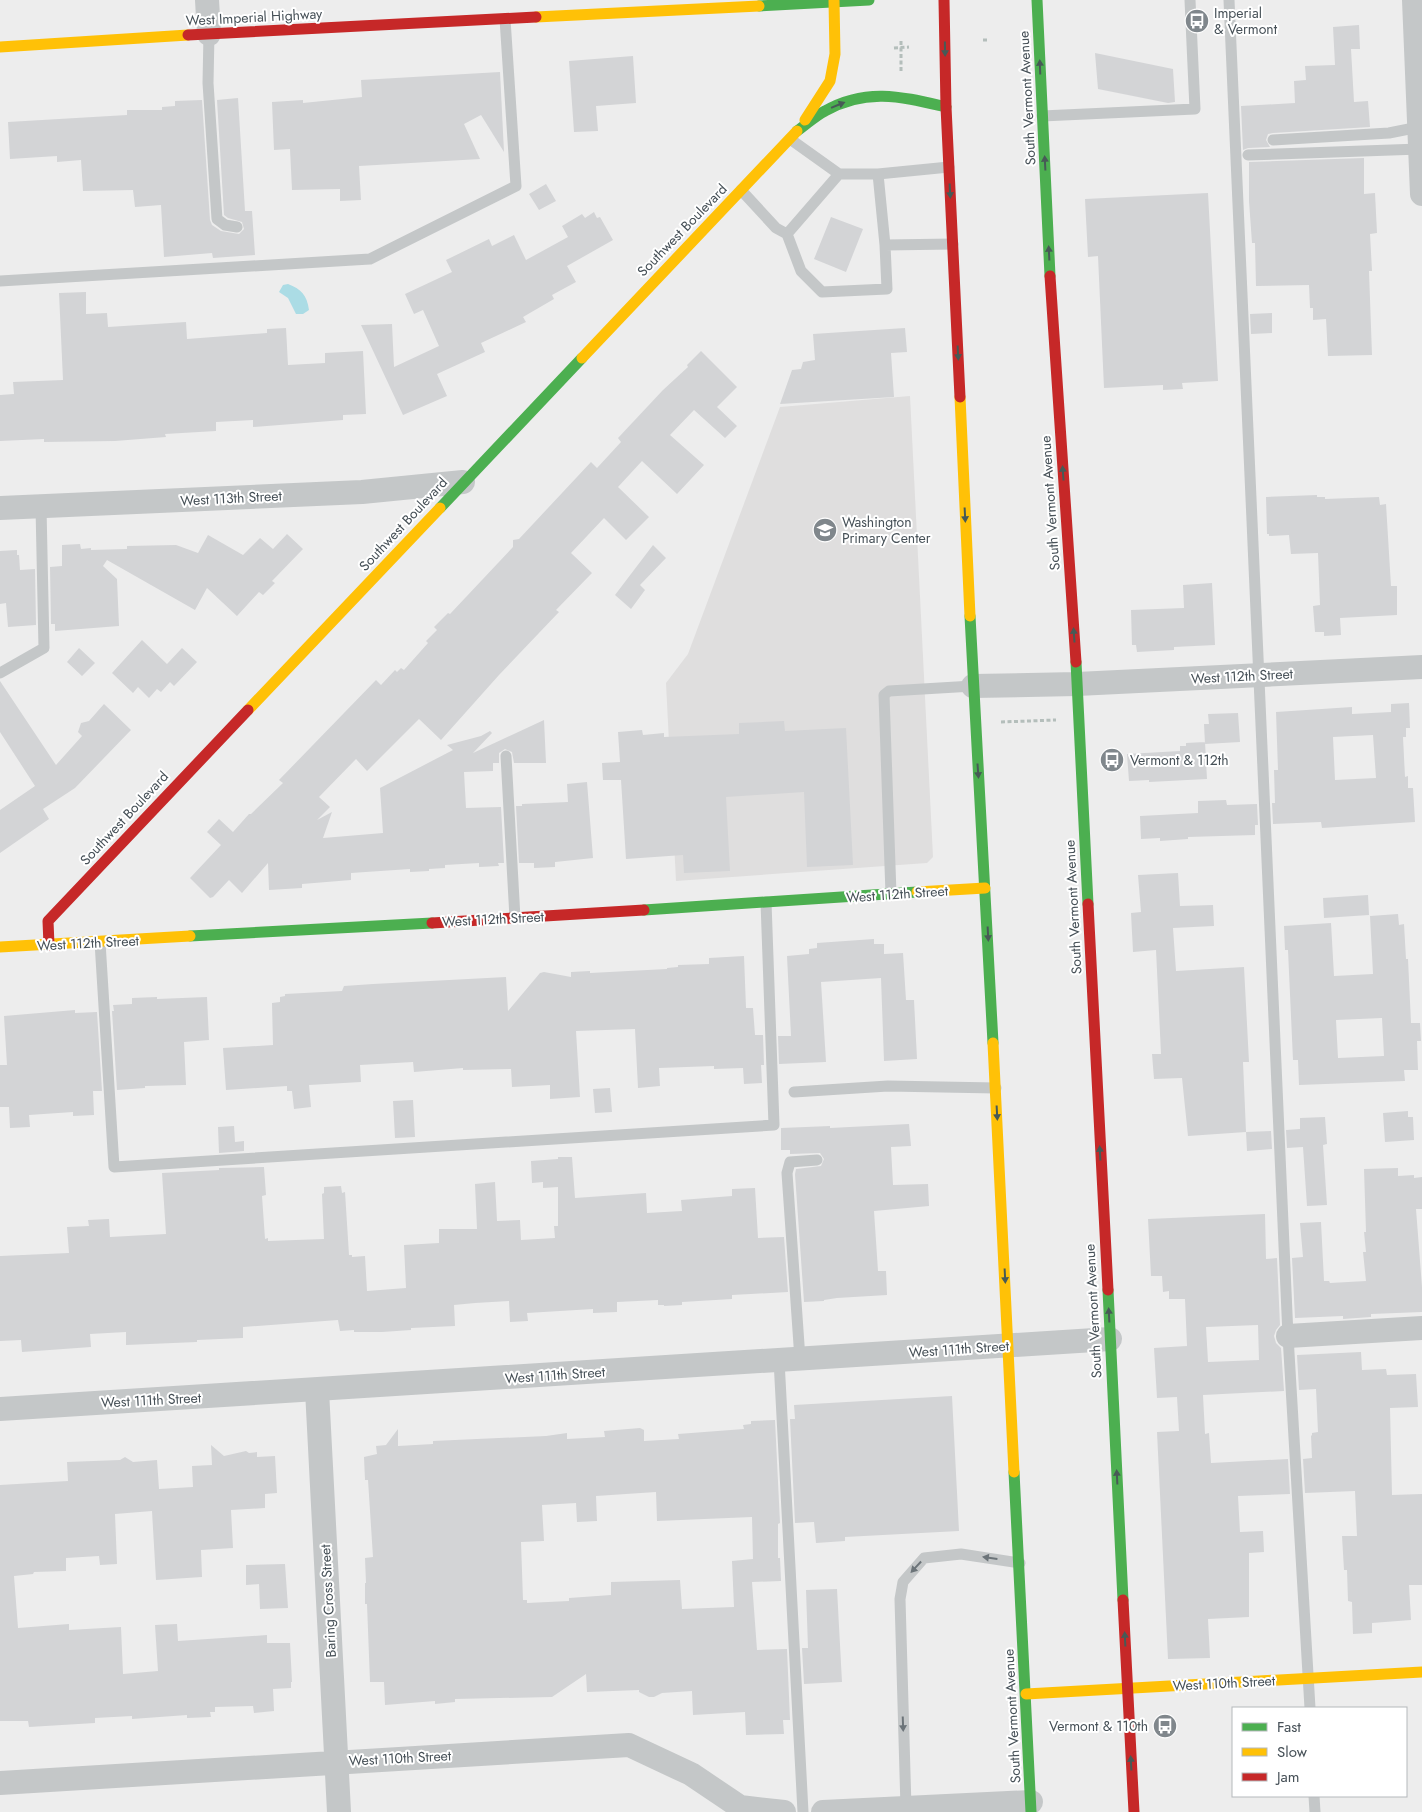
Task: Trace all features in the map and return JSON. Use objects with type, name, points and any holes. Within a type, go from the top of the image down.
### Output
[{"type":"main road","name":"West Imperial Highway","points":[[0,47],[505,19],[751,3],[869,0]]},
{"type":"main road","name":"South Vermont Avenue","points":[[944,0],[946,107],[973,686],[996,1088],[1031,1807]]},
{"type":"main road","name":"South Vermont Avenue","points":[[1037,0],[1051,295],[1077,684],[1134,1812]]},
{"type":"main road","points":[[794,135],[830,81],[835,54],[834,2]]},
{"type":"main road","points":[[794,135],[831,107],[872,94],[892,95],[946,107]]},
{"type":"main road","name":"Southwest Boulevard","points":[[49,945],[48,920],[462,482],[794,135]]},
{"type":"main road","name":"West 112th Street","points":[[0,948],[985,888]]},
{"type":"main road","name":"West 110th Street","points":[[1026,1694],[1422,1672]]},
{"type":"street","points":[[207,0],[209,34]]},
{"type":"street","points":[[1414,0],[1422,194]]},
{"type":"street","name":"West 113th Street","points":[[0,508],[362,492],[462,482]]},
{"type":"street","name":"West 112th Street","points":[[973,686],[1077,684],[1422,667]]},
{"type":"street","points":[[1288,1336],[1422,1328]]},
{"type":"street","name":"West 111th Street","points":[[0,1409],[1110,1339]]},
{"type":"street","name":"Baring Cross Street","points":[[317,1390],[339,1812]]},
{"type":"street","name":"West 110th Street","points":[[0,1783],[629,1745],[691,1774],[740,1807],[784,1812]]},
{"type":"street","points":[[823,1812],[906,1808],[1031,1807]]},
{"type":"lane","points":[[1042,116],[1195,109],[1190,0]]},
{"type":"lane","points":[[1229,0],[1288,1336],[1310,1707]]},
{"type":"lane","points":[[0,280],[370,259],[516,186],[505,19]]},
{"type":"lane","points":[[209,34],[208,84],[217,219],[226,225],[237,227]]},
{"type":"lane","points":[[1272,140],[1389,133],[1420,138]]},
{"type":"lane","points":[[794,135],[839,174],[878,174],[949,167]]},
{"type":"lane","points":[[1248,155],[1420,138]]},
{"type":"lane","points":[[787,234],[839,174]]},
{"type":"lane","points":[[741,190],[776,228],[787,234],[801,271],[822,292],[887,289],[878,174]]},
{"type":"lane","points":[[885,245],[953,244]]},
{"type":"lane","points":[[0,673],[44,648],[41,506]]},
{"type":"lane","points":[[891,894],[884,695],[889,691],[973,686]]},
{"type":"lane","points":[[506,756],[515,918]]},
{"type":"lane","points":[[100,942],[114,1167],[774,1125],[766,902]]},
{"type":"lane","points":[[794,1092],[888,1086],[996,1088]]},
{"type":"lane","points":[[803,1812],[789,1360],[787,1172],[790,1162],[817,1160]]},
{"type":"lane","points":[[906,1808],[900,1616],[902,1582],[924,1558],[960,1554],[1020,1563]]},
{"type":"lane","points":[[1314,1797],[1315,1812]]},
{"type":"path","points":[[983,40],[990,40]]},
{"type":"path","points":[[901,41],[901,75]]},
{"type":"path","points":[[894,48],[909,48]]},
{"type":"path","points":[[1002,722],[1059,720]]},
{"type":"shaded area","name":"Washington Primary Center","points":[[910,396],[933,857],[927,863],[676,881],[666,683],[688,654],[780,407]]},
{"type":"water","points":[[288,284],[300,290],[307,300],[309,310],[303,314],[296,314],[288,298],[279,292],[283,285]]},
{"type":"building","points":[[1359,25],[1360,49],[1351,49],[1354,102],[1368,101],[1370,127],[1273,133],[1268,134],[1266,140],[1270,147],[1243,150],[1241,106],[1295,103],[1294,81],[1306,80],[1305,66],[1335,65],[1333,27]]},
{"type":"building","points":[[1095,53],[1173,69],[1175,102],[1168,103],[1098,89]]},
{"type":"building","points":[[633,56],[636,103],[596,106],[598,131],[574,132],[569,61]]},
{"type":"building","points":[[500,72],[504,152],[481,115],[464,124],[480,159],[359,166],[361,200],[340,201],[340,189],[292,190],[290,149],[274,150],[272,102],[303,100],[303,103],[362,97],[361,80]]},
{"type":"building","points":[[238,98],[245,211],[252,211],[255,255],[213,258],[212,253],[164,257],[161,205],[135,207],[133,190],[83,191],[81,160],[57,162],[57,156],[10,159],[8,122],[127,115],[127,110],[162,110],[162,107],[175,106],[175,101],[202,100],[210,220],[212,225],[221,231],[239,234],[244,229],[242,222],[224,215],[217,100]]},
{"type":"building","points":[[1364,158],[1364,194],[1375,193],[1377,233],[1370,234],[1372,271],[1369,271],[1372,355],[1328,356],[1326,319],[1313,320],[1313,308],[1310,308],[1309,285],[1256,286],[1255,243],[1252,243],[1249,201],[1249,162]]},
{"type":"building","points":[[546,184],[556,201],[539,210],[529,194]]},
{"type":"building","points":[[1208,193],[1218,381],[1182,383],[1183,389],[1163,390],[1163,385],[1104,388],[1098,256],[1088,257],[1085,199]]},
{"type":"building","points":[[594,212],[597,218],[600,217],[613,240],[567,266],[576,282],[552,295],[554,299],[523,317],[526,322],[481,343],[485,352],[437,374],[447,396],[403,415],[361,325],[392,324],[394,367],[439,346],[423,310],[414,314],[405,294],[452,272],[446,260],[489,239],[492,246],[514,235],[526,260],[568,237],[562,226],[582,214],[585,218]]},
{"type":"building","points":[[831,217],[863,229],[846,272],[814,259]]},
{"type":"building","points":[[86,292],[86,314],[107,313],[108,327],[186,322],[187,339],[267,333],[267,329],[286,328],[288,365],[325,363],[325,353],[363,351],[366,414],[343,415],[343,420],[253,427],[253,420],[216,422],[216,431],[165,434],[166,437],[115,441],[44,442],[44,439],[0,441],[0,395],[14,394],[13,382],[63,380],[59,293]]},
{"type":"building","points":[[1272,313],[1272,333],[1251,334],[1250,314]]},
{"type":"building","points":[[905,328],[907,352],[891,353],[894,397],[780,404],[792,370],[801,369],[803,362],[815,360],[813,334]]},
{"type":"building","points":[[701,351],[737,387],[717,407],[737,426],[725,438],[694,410],[670,435],[704,465],[677,494],[642,461],[618,487],[649,517],[626,540],[604,518],[571,553],[592,573],[556,610],[559,612],[441,740],[419,719],[367,771],[356,759],[319,797],[330,807],[317,820],[332,812],[323,838],[383,833],[380,788],[453,750],[447,745],[481,736],[490,731],[492,733],[473,753],[544,720],[546,763],[514,763],[512,752],[505,749],[499,753],[499,763],[493,763],[493,771],[464,772],[466,808],[501,807],[504,863],[498,863],[499,866],[479,867],[479,863],[445,865],[445,868],[429,869],[429,871],[410,872],[410,869],[351,873],[351,880],[302,884],[302,888],[269,890],[268,863],[242,893],[229,880],[210,898],[190,878],[221,845],[207,832],[219,819],[233,832],[249,814],[283,783],[279,780],[376,680],[381,685],[395,670],[397,672],[401,668],[404,670],[428,643],[426,641],[437,630],[434,627],[448,613],[450,614],[513,547],[513,540],[519,539],[591,462],[597,468],[621,442],[618,438],[663,390],[688,367],[687,365]]},
{"type":"building","points":[[1317,495],[1317,497],[1325,497],[1325,499],[1379,497],[1380,505],[1386,504],[1391,586],[1397,586],[1397,615],[1340,618],[1341,635],[1324,636],[1324,632],[1315,632],[1313,606],[1320,605],[1318,553],[1291,554],[1289,535],[1269,536],[1267,534],[1266,497]]},
{"type":"building","points":[[287,534],[303,549],[272,581],[275,583],[263,595],[259,592],[237,616],[207,588],[195,610],[107,560],[103,566],[117,579],[119,626],[55,631],[55,624],[51,624],[50,567],[62,566],[62,545],[80,544],[81,549],[91,548],[91,550],[127,549],[127,546],[176,545],[198,553],[208,535],[243,555],[260,538],[273,549]]},
{"type":"building","points":[[653,545],[666,558],[640,585],[645,590],[631,609],[615,595]]},
{"type":"building","points":[[17,550],[20,570],[35,569],[36,625],[8,627],[6,603],[0,604],[0,551]]},
{"type":"building","points":[[1212,583],[1215,645],[1174,647],[1174,650],[1137,652],[1136,645],[1132,645],[1131,610],[1184,608],[1183,585]]},
{"type":"building","points":[[142,640],[167,664],[182,648],[197,662],[174,686],[170,682],[161,692],[157,689],[149,698],[138,687],[133,693],[112,673]]},
{"type":"building","points":[[79,648],[95,663],[82,676],[67,662]]},
{"type":"building","points":[[0,681],[56,765],[82,736],[78,732],[81,723],[89,721],[104,704],[131,730],[75,788],[43,809],[49,819],[0,853],[0,810],[35,786],[0,732]]},
{"type":"building","points":[[1409,703],[1410,728],[1406,728],[1406,737],[1403,737],[1405,777],[1408,776],[1408,788],[1413,788],[1415,822],[1322,828],[1321,822],[1273,824],[1272,803],[1275,803],[1274,770],[1278,770],[1276,712],[1352,707],[1352,714],[1391,712],[1391,704]],"holes":[[[1373,735],[1376,778],[1335,780],[1333,737]]]},
{"type":"building","points":[[1238,713],[1240,742],[1205,744],[1204,724],[1209,724],[1208,714]]},
{"type":"building","points":[[784,721],[785,731],[846,728],[853,865],[807,867],[804,792],[726,797],[730,871],[684,873],[683,855],[626,859],[621,780],[603,780],[602,763],[620,762],[618,732],[642,730],[643,735],[664,733],[664,737],[739,734],[739,723]]},
{"type":"building","points":[[1205,742],[1207,779],[1149,782],[1149,780],[1129,781],[1127,754],[1180,751],[1180,746],[1186,746],[1186,743]]},
{"type":"building","points":[[587,782],[593,858],[555,862],[555,867],[534,868],[534,863],[519,863],[516,806],[522,806],[522,804],[568,802],[567,784]]},
{"type":"building","points":[[1226,800],[1227,805],[1257,804],[1258,825],[1255,825],[1255,835],[1188,837],[1188,839],[1160,841],[1160,838],[1141,839],[1140,816],[1198,813],[1198,801]]},
{"type":"building","points":[[1178,873],[1180,906],[1213,905],[1214,926],[1173,928],[1176,971],[1244,967],[1249,1062],[1243,1062],[1246,1132],[1188,1136],[1182,1078],[1154,1079],[1152,1054],[1161,1054],[1156,950],[1133,952],[1131,913],[1141,912],[1138,875]]},
{"type":"building","points":[[1368,895],[1369,915],[1324,918],[1323,898]]},
{"type":"building","points":[[1398,914],[1399,925],[1404,924],[1406,959],[1408,959],[1411,1023],[1420,1023],[1421,1041],[1417,1041],[1418,1070],[1404,1070],[1405,1081],[1299,1085],[1298,1060],[1293,1060],[1288,950],[1285,950],[1284,926],[1331,923],[1334,976],[1373,974],[1370,916]],"holes":[[[1382,1018],[1384,1056],[1338,1058],[1336,1020]]]},
{"type":"building","points":[[874,939],[874,944],[884,944],[884,954],[903,953],[906,1000],[914,1000],[917,1059],[884,1061],[881,978],[821,982],[826,1062],[779,1064],[778,1036],[791,1036],[787,956],[809,954],[809,949],[817,948],[817,943]]},
{"type":"building","points":[[744,956],[746,1008],[753,1008],[755,1035],[763,1035],[764,1065],[761,1065],[762,1083],[744,1084],[743,1068],[714,1069],[714,1066],[659,1068],[660,1086],[638,1088],[635,1029],[576,1031],[580,1097],[550,1099],[550,1085],[512,1087],[511,1069],[463,1070],[463,1068],[414,1072],[413,1062],[360,1065],[361,1082],[309,1085],[311,1107],[294,1109],[292,1091],[287,1091],[287,1086],[226,1090],[223,1048],[273,1045],[272,1003],[280,1002],[280,997],[285,996],[285,994],[342,991],[344,986],[506,977],[508,1011],[540,973],[544,972],[571,977],[571,972],[590,971],[590,973],[667,969],[678,967],[678,965],[709,964],[709,958]]},
{"type":"building","points":[[157,997],[157,999],[207,997],[209,1040],[184,1042],[186,1085],[145,1086],[145,1088],[117,1090],[113,1005],[132,1004],[132,998]]},
{"type":"building","points":[[75,1010],[75,1013],[97,1012],[102,1091],[93,1091],[94,1115],[73,1116],[73,1112],[29,1115],[30,1127],[10,1128],[9,1107],[0,1107],[0,1065],[7,1065],[4,1016]]},
{"type":"building","points":[[610,1088],[612,1112],[595,1113],[593,1089]]},
{"type":"building","points":[[413,1100],[415,1137],[395,1138],[393,1101]]},
{"type":"building","points":[[1408,1111],[1408,1117],[1413,1117],[1414,1140],[1385,1142],[1383,1113]]},
{"type":"building","points":[[1325,1117],[1327,1144],[1323,1145],[1327,1205],[1307,1206],[1303,1147],[1287,1148],[1286,1130],[1300,1129],[1300,1118]]},
{"type":"building","points":[[909,1124],[911,1146],[891,1147],[893,1185],[928,1184],[929,1206],[874,1211],[878,1271],[886,1271],[887,1295],[804,1302],[795,1174],[796,1169],[821,1166],[824,1159],[820,1153],[790,1154],[790,1150],[781,1150],[781,1128],[830,1126],[830,1128]]},
{"type":"building","points":[[234,1126],[235,1142],[244,1141],[244,1151],[219,1153],[218,1127]]},
{"type":"building","points":[[1271,1131],[1272,1149],[1247,1151],[1246,1132]]},
{"type":"building","points":[[558,1157],[572,1157],[575,1198],[646,1193],[647,1213],[682,1211],[681,1200],[732,1196],[732,1189],[755,1188],[758,1238],[784,1237],[788,1292],[732,1295],[732,1299],[682,1302],[682,1305],[658,1305],[658,1300],[617,1302],[617,1312],[593,1313],[593,1309],[527,1313],[528,1321],[510,1322],[509,1301],[454,1305],[455,1326],[411,1328],[411,1330],[382,1332],[340,1331],[338,1320],[243,1327],[243,1338],[197,1340],[197,1342],[126,1345],[126,1332],[90,1334],[91,1347],[22,1352],[21,1340],[0,1341],[0,1256],[69,1253],[67,1227],[89,1226],[88,1220],[109,1219],[110,1237],[166,1234],[162,1173],[219,1170],[219,1168],[264,1167],[266,1195],[262,1196],[265,1239],[268,1238],[268,1241],[324,1239],[322,1194],[324,1193],[324,1187],[341,1186],[342,1193],[345,1192],[349,1255],[352,1255],[352,1257],[365,1256],[367,1291],[406,1288],[404,1245],[439,1243],[439,1229],[477,1229],[475,1184],[495,1182],[497,1221],[520,1220],[521,1240],[555,1238],[554,1226],[558,1226],[558,1187],[543,1188],[543,1182],[532,1183],[531,1161],[558,1159]]},
{"type":"building","points":[[1398,1168],[1398,1176],[1414,1175],[1414,1178],[1422,1177],[1422,1209],[1416,1209],[1422,1312],[1371,1314],[1371,1317],[1343,1319],[1343,1316],[1295,1318],[1292,1258],[1303,1257],[1300,1223],[1321,1222],[1324,1281],[1329,1281],[1330,1283],[1366,1281],[1363,1252],[1366,1252],[1364,1232],[1366,1232],[1364,1169]]},
{"type":"building","points":[[1265,1214],[1266,1259],[1277,1258],[1280,1325],[1274,1336],[1276,1343],[1281,1348],[1284,1391],[1203,1395],[1205,1434],[1209,1433],[1211,1463],[1288,1459],[1290,1494],[1238,1496],[1240,1532],[1263,1531],[1264,1552],[1249,1553],[1249,1617],[1208,1619],[1210,1658],[1168,1659],[1157,1432],[1179,1431],[1177,1397],[1157,1398],[1154,1348],[1187,1346],[1185,1299],[1169,1299],[1169,1291],[1163,1292],[1162,1276],[1151,1276],[1148,1219]],"holes":[[[1258,1325],[1259,1360],[1208,1362],[1206,1327]]]},
{"type":"building","points":[[1361,1352],[1362,1370],[1386,1369],[1387,1375],[1416,1374],[1418,1407],[1390,1408],[1392,1495],[1422,1494],[1422,1585],[1409,1585],[1411,1620],[1372,1623],[1372,1633],[1353,1634],[1352,1602],[1348,1601],[1347,1570],[1344,1570],[1342,1536],[1357,1536],[1355,1491],[1305,1493],[1303,1459],[1312,1458],[1311,1436],[1312,1433],[1318,1432],[1316,1389],[1299,1390],[1297,1355]]},
{"type":"building","points":[[952,1396],[959,1531],[845,1537],[845,1541],[816,1543],[814,1522],[795,1523],[790,1419],[795,1419],[794,1405]]},
{"type":"building","points":[[775,1420],[780,1523],[778,1524],[778,1558],[780,1558],[781,1581],[752,1582],[757,1650],[787,1649],[790,1720],[783,1720],[784,1734],[746,1735],[745,1712],[693,1715],[692,1691],[662,1693],[654,1697],[649,1697],[639,1692],[639,1690],[587,1692],[586,1674],[552,1697],[455,1699],[455,1702],[435,1704],[435,1701],[385,1705],[384,1682],[370,1682],[367,1604],[365,1604],[365,1558],[373,1557],[368,1480],[365,1480],[364,1457],[377,1454],[376,1446],[386,1445],[398,1429],[398,1446],[433,1444],[433,1441],[546,1436],[567,1433],[567,1439],[605,1437],[604,1431],[640,1428],[644,1430],[644,1441],[679,1439],[678,1434],[744,1429],[743,1425],[751,1424],[751,1421]],"holes":[[[656,1492],[657,1521],[752,1517],[753,1559],[732,1561],[734,1607],[682,1609],[680,1580],[611,1582],[611,1595],[569,1598],[569,1601],[527,1603],[527,1600],[523,1600],[521,1542],[544,1541],[542,1505],[576,1503],[577,1522],[597,1521],[596,1496]]]},
{"type":"building","points":[[211,1445],[224,1456],[246,1451],[249,1453],[257,1452],[257,1457],[275,1456],[277,1493],[265,1494],[265,1508],[231,1510],[233,1548],[201,1550],[202,1577],[156,1580],[152,1511],[115,1514],[117,1564],[100,1565],[99,1556],[66,1558],[66,1571],[34,1572],[33,1574],[14,1576],[18,1628],[69,1624],[69,1630],[121,1627],[123,1674],[158,1671],[155,1625],[177,1624],[178,1641],[267,1635],[267,1643],[290,1643],[291,1688],[273,1689],[274,1711],[254,1713],[253,1706],[215,1707],[215,1712],[210,1712],[211,1717],[187,1718],[187,1715],[132,1719],[132,1716],[95,1718],[95,1723],[29,1727],[28,1721],[0,1721],[0,1485],[68,1481],[67,1462],[120,1460],[125,1457],[133,1462],[157,1460],[159,1489],[193,1487],[192,1466],[212,1465]]},
{"type":"building","points":[[285,1564],[288,1608],[260,1609],[259,1584],[246,1585],[246,1565]]},
{"type":"building","points":[[837,1589],[842,1682],[804,1684],[802,1648],[808,1648],[806,1590]]},
{"type":"traffic: fast","points":[[759,6],[869,0]]},
{"type":"traffic: fast","points":[[1037,0],[1050,276]]},
{"type":"traffic: fast","points":[[797,131],[821,113],[856,99],[885,96],[946,107]]},
{"type":"traffic: fast","points":[[440,508],[582,358]]},
{"type":"traffic: fast","points":[[970,616],[993,1043]]},
{"type":"traffic: fast","points":[[1076,662],[1088,904]]},
{"type":"traffic: fast","points":[[644,910],[917,892]]},
{"type":"traffic: fast","points":[[190,936],[432,923]]},
{"type":"traffic: fast","points":[[1108,1290],[1123,1600]]},
{"type":"traffic: fast","points":[[1014,1472],[1031,1812]]},
{"type":"traffic: slow","points":[[805,120],[830,81],[835,54],[834,1]]},
{"type":"traffic: slow","points":[[536,17],[759,6]]},
{"type":"traffic: slow","points":[[0,47],[188,35]]},
{"type":"traffic: slow","points":[[582,358],[797,131]]},
{"type":"traffic: slow","points":[[960,397],[970,616]]},
{"type":"traffic: slow","points":[[248,710],[440,508]]},
{"type":"traffic: slow","points":[[917,892],[985,888]]},
{"type":"traffic: slow","points":[[0,947],[190,936]]},
{"type":"traffic: slow","points":[[993,1043],[1014,1472]]},
{"type":"traffic: slow","points":[[1026,1694],[1422,1672]]},
{"type":"traffic: jam","points":[[944,0],[946,107],[960,397]]},
{"type":"traffic: jam","points":[[188,35],[536,17]]},
{"type":"traffic: jam","points":[[1050,276],[1076,662]]},
{"type":"traffic: jam","points":[[49,945],[48,921],[248,710]]},
{"type":"traffic: jam","points":[[1088,904],[1108,1290]]},
{"type":"traffic: jam","points":[[432,923],[644,910]]},
{"type":"traffic: jam","points":[[1123,1600],[1134,1812]]},
{"type":"place","name":"Imperial & Vermont","points":[[1197,21]]},
{"type":"place","name":"Washington Primary Center","points":[[825,530]]},
{"type":"place","name":"Vermont & 112th","points":[[1112,760]]},
{"type":"place","name":"Vermont & 110th","points":[[1165,1726]]}]
